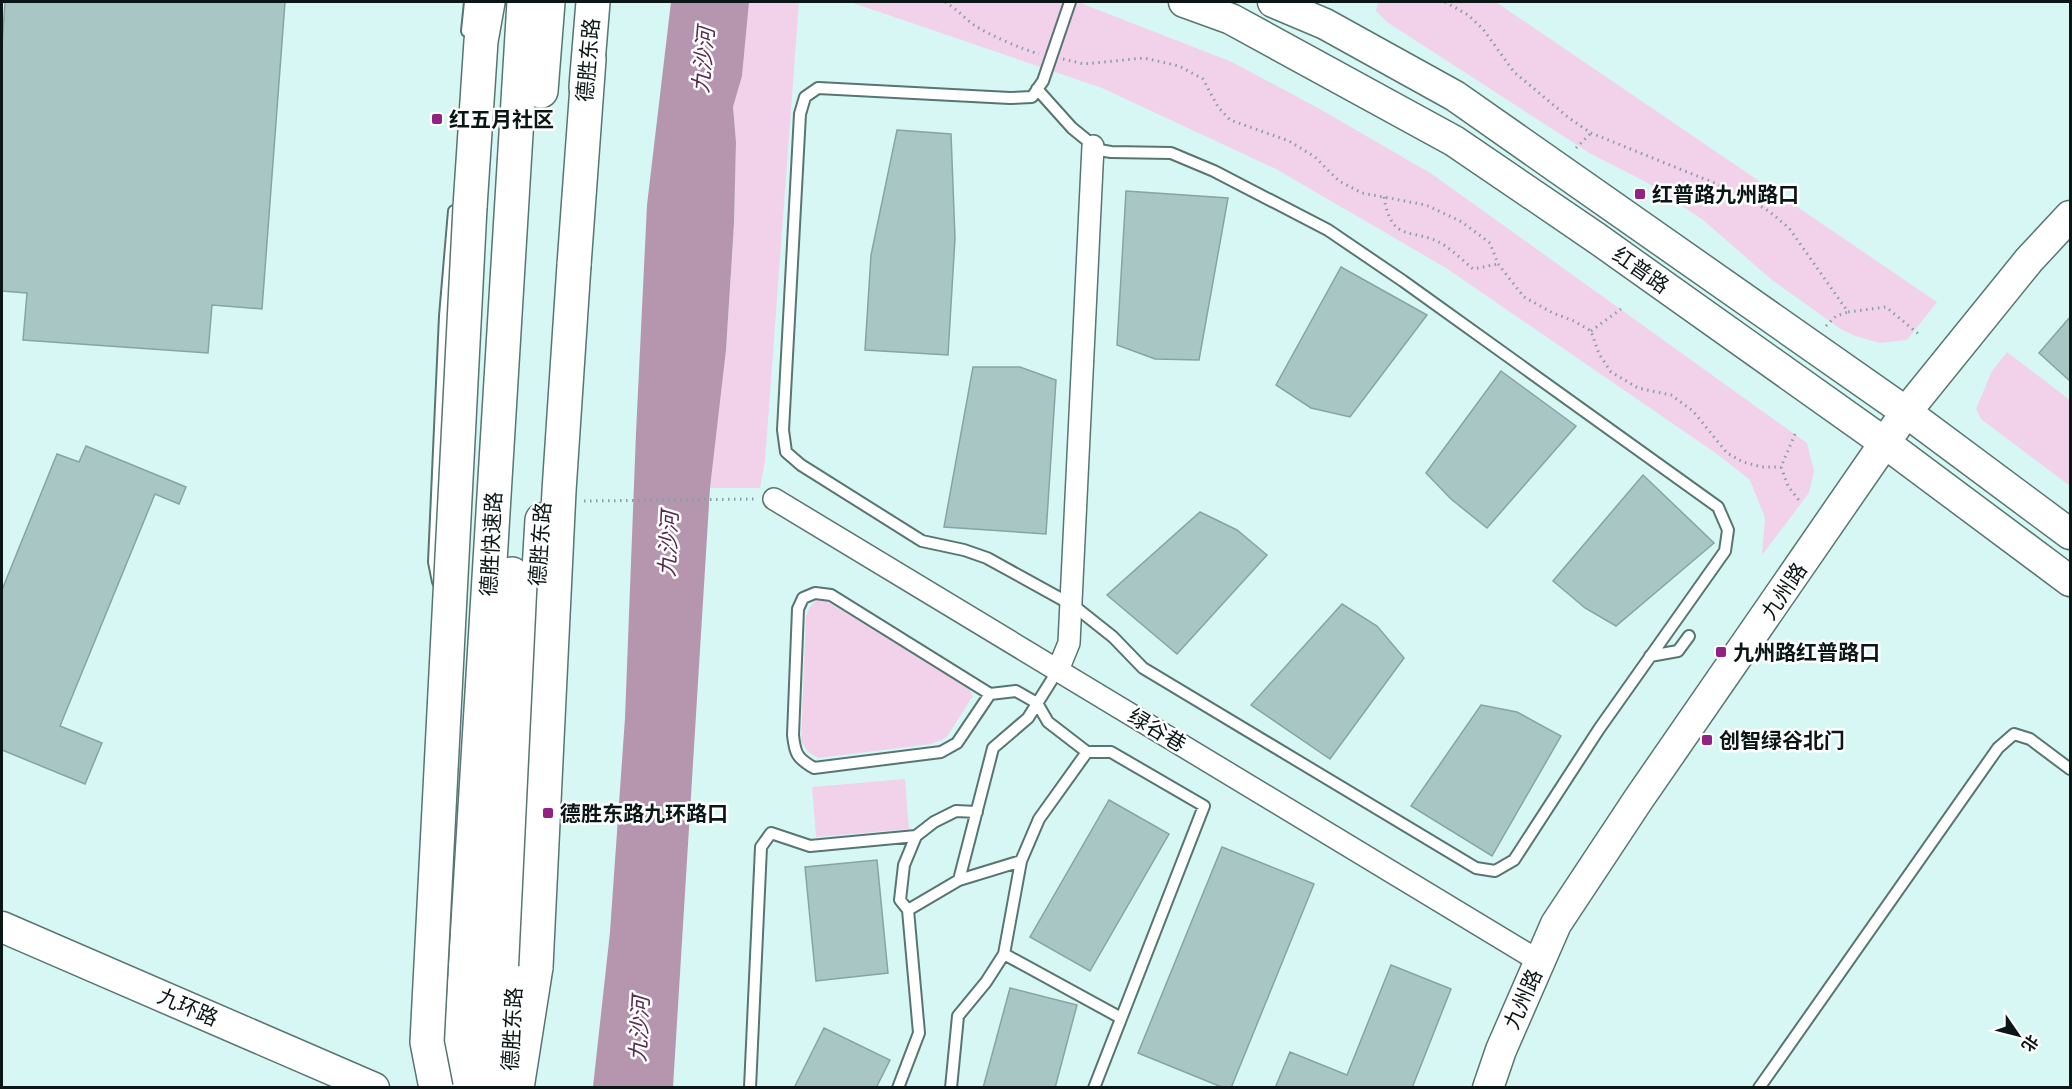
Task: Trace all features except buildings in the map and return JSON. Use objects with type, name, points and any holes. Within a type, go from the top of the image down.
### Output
[{"type":"main road","points":[[435,1088],[427,1042],[462,204],[481,41],[488,2]]},
{"type":"main road","points":[[435,1088],[496,2]]},
{"type":"main road","name":"德胜快速路","points":[[458,1088],[524,2]]},
{"type":"main road","name":"德胜快速路","points":[[486,1088],[522,377],[548,2]]},
{"type":"main road","name":"德胜东路","points":[[508,1088],[543,502],[593,2]]},
{"type":"main road","name":"红普路","points":[[1184,2],[1232,19],[1454,141],[1596,237],[1885,443],[2070,581]]},
{"type":"main road","name":"红普路","points":[[1273,2],[1332,13],[1455,96],[1906,412],[2070,534]]},
{"type":"main road","points":[[517,1088],[536,967],[559,491],[589,59]]},
{"type":"main road","name":"九州路","points":[[1488,1088],[1501,1050],[1556,924],[1638,800],[1906,412],[2029,260],[2070,216]]},
{"type":"main road","name":"九环路","points":[[2,927],[374,1088]]},
{"type":"street","points":[[1058,670],[1069,643],[1093,146]]},
{"type":"street","name":"绿谷巷","points":[[774,499],[1539,961]]},
{"type":"lane","points":[[467,37],[470,2]]},
{"type":"lane","points":[[1037,89],[1072,129],[1099,150],[1171,153],[1214,171],[1328,230],[1403,280],[1718,507],[1728,530],[1725,551],[1599,729],[1514,860],[1495,871],[1476,868],[1143,668],[1113,638],[1071,605],[987,558],[964,550],[922,541],[801,465],[786,452],[783,430],[800,114],[805,96],[818,88],[1010,98],[1032,97],[1037,89],[1043,81],[1070,2]]},
{"type":"lane","points":[[458,684],[434,562],[446,316],[462,204]]},
{"type":"lane","points":[[990,694],[957,742],[941,752],[814,768],[800,759],[793,735],[798,609],[803,598],[815,593],[831,594],[990,694],[1016,691],[1037,703],[1048,722],[1087,752],[1111,752],[1204,806],[1094,1088]]},
{"type":"lane","points":[[1650,656],[1678,651],[1689,636]]},
{"type":"lane","points":[[959,879],[993,748],[1028,718],[1058,670]]},
{"type":"lane","points":[[1760,1088],[1998,748],[2014,734],[2030,739],[2070,769]]},
{"type":"lane","points":[[951,1088],[958,1016],[986,982],[1004,954],[1021,861],[1039,819],[1087,752]]},
{"type":"lane","points":[[898,1088],[919,1033],[908,910],[900,900],[904,865],[916,836],[934,822],[956,811],[977,812]]},
{"type":"lane","points":[[750,1088],[761,847],[771,833],[810,846],[916,836]]},
{"type":"lane","points":[[908,910],[959,879],[1021,861]]},
{"type":"lane","points":[[1004,954],[1121,1018]]},
{"type":"path","points":[[945,2],[958,10],[974,25],[1029,51],[1084,64],[1144,58],[1179,66],[1203,79],[1218,106],[1230,120],[1289,141],[1315,157],[1339,182],[1362,193],[1426,205],[1462,222],[1490,243],[1498,264],[1524,297],[1591,331],[1599,354],[1611,372],[1638,388],[1671,396],[1693,411],[1727,453],[1743,462],[1762,467],[1781,467]]},
{"type":"path","points":[[1445,2],[1468,15],[1483,29],[1514,72],[1569,118],[1591,133],[1738,193],[1770,212],[1789,228],[1848,312]]},
{"type":"path","points":[[1576,148],[1591,133]]},
{"type":"path","points":[[1384,196],[1387,212],[1396,227],[1408,234],[1444,245],[1473,269],[1498,264]]},
{"type":"path","points":[[1826,326],[1836,316],[1848,312],[1886,307],[1921,336]]},
{"type":"path","points":[[1591,331],[1621,309]]},
{"type":"path","points":[[1795,434],[1781,467],[1788,486],[1801,503]]},
{"type":"path","points":[[621,501],[774,499]]},
{"type":"shaded area","points":[[749,2],[799,2],[765,461],[760,488],[710,488],[726,350],[734,224],[736,142],[733,107],[742,76]]},
{"type":"shaded area","points":[[850,2],[1078,2],[1232,62],[1318,108],[1432,174],[1807,443],[1814,471],[1809,493],[1762,555],[1765,518],[1750,480],[1717,454],[1446,268],[1276,169],[1102,88]]},
{"type":"shaded area","points":[[1378,2],[1496,2],[1937,302],[1907,340],[1880,343],[1855,336],[1839,328],[1772,280],[1703,220],[1646,182],[1591,154],[1387,22],[1376,11]]},
{"type":"shaded area","points":[[2007,352],[2070,400],[2070,486],[1981,419],[1976,409],[1992,371]]},
{"type":"shaded area","points":[[817,599],[826,601],[968,687],[973,696],[946,738],[931,744],[818,758],[808,752],[801,741],[806,616]]},
{"type":"shaded area","points":[[905,779],[909,829],[816,837],[812,787]]},
{"type":"water","name":"九沙河","points":[[671,2],[749,2],[742,76],[733,107],[736,142],[734,224],[726,350],[710,488],[673,1087],[593,1087],[610,932],[625,718],[647,205]]},
{"type":"place","name":"红五月社区","points":[[437,119]]},
{"type":"place","name":"红普路九州路口","points":[[1640,194]]},
{"type":"place","name":"九州路红普路口","points":[[1721,652]]},
{"type":"place","name":"创智绿谷北门","points":[[1707,740]]},
{"type":"place","name":"德胜东路九环路口","points":[[548,813]]}]
